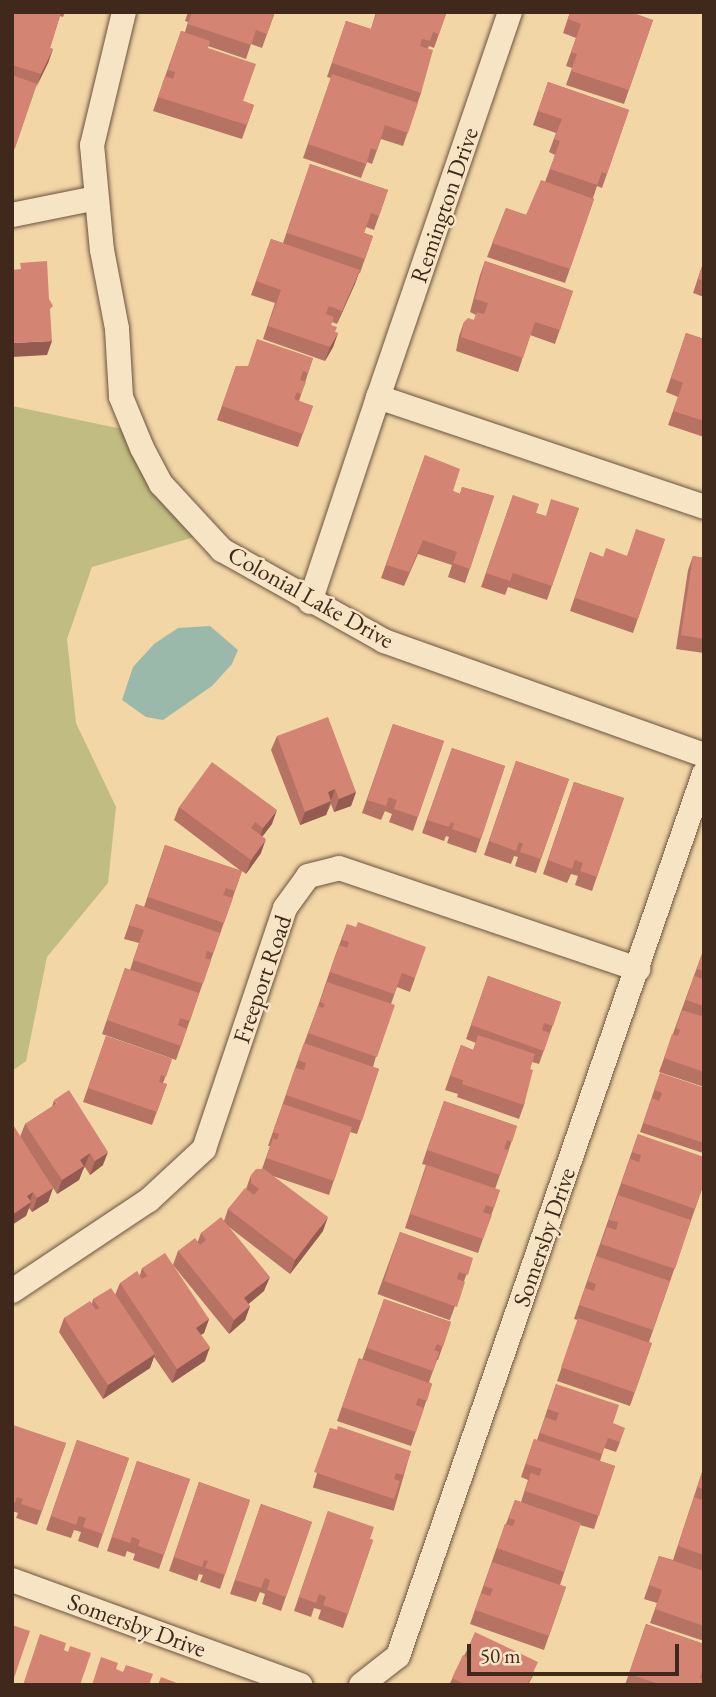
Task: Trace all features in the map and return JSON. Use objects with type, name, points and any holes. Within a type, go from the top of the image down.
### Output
[{"type":"street","name":"Colonial Lake Drive","points":[[124,12],[92,145],[96,198],[117,329],[121,397],[142,448],[161,484],[222,550],[310,602],[384,641],[704,755]]},
{"type":"street","name":"Remington Drive","points":[[310,602],[510,12]]},
{"type":"street","points":[[12,215],[96,198]]},
{"type":"street","points":[[378,397],[704,507]]},
{"type":"street","name":"Somersby Drive","points":[[361,1685],[398,1656],[704,774]]},
{"type":"street","name":"Freeport Road","points":[[12,1291],[149,1200],[204,1149],[285,908],[308,876],[339,869],[638,969]]},
{"type":"street","name":"Somersby Drive","points":[[12,1580],[300,1685]]},
{"type":"shaded area","points":[[12,406],[122,429],[201,535],[92,567],[67,639],[76,723],[116,807],[108,883],[47,957],[26,1061],[12,1071]]},
{"type":"shaded area","points":[[210,626],[238,650],[232,664],[212,686],[163,720],[146,717],[122,700],[133,667],[154,644],[178,628]]},
{"type":"building","points":[[12,12],[61,12],[50,48],[53,49],[41,74],[12,65]]},
{"type":"building","points":[[192,12],[275,12],[267,34],[256,30],[251,45],[188,24]]},
{"type":"building","points":[[377,12],[446,14],[439,34],[433,32],[430,41],[422,39],[420,46],[433,50],[421,93],[332,63],[346,21],[371,29]]},
{"type":"building","points":[[570,12],[631,12],[653,20],[629,90],[571,71],[577,54],[571,52],[581,24],[568,19]]},
{"type":"building","points":[[181,31],[210,41],[208,48],[256,64],[243,101],[254,105],[247,125],[158,97],[165,76],[173,79],[175,72],[168,70]]},
{"type":"building","points":[[332,74],[418,103],[408,133],[385,125],[377,150],[371,148],[366,164],[308,144]]},
{"type":"building","points":[[12,75],[37,84],[15,148],[12,146]]},
{"type":"building","points":[[548,82],[629,110],[607,174],[602,172],[597,185],[550,169],[560,141],[554,139],[562,119],[538,111]]},
{"type":"building","points":[[310,164],[388,190],[379,216],[371,213],[364,233],[373,236],[365,259],[287,233]]},
{"type":"building","points":[[541,180],[594,199],[570,269],[492,243],[506,208],[526,215]]},
{"type":"building","points":[[271,239],[360,270],[342,311],[329,306],[326,314],[334,317],[331,325],[337,327],[335,332],[338,333],[330,347],[268,326],[281,290],[256,281]]},
{"type":"building","points":[[47,261],[49,299],[53,306],[50,309],[52,341],[12,343],[12,270],[21,269],[20,263]]},
{"type":"building","points":[[485,261],[573,291],[560,330],[535,322],[523,358],[461,337],[464,322],[468,318],[474,320],[477,312],[484,314],[488,303],[475,299]]},
{"type":"building","points":[[704,261],[704,281],[698,279]]},
{"type":"building","points":[[686,333],[704,339],[704,421],[673,411],[683,383],[671,378]]},
{"type":"building","points":[[257,339],[313,358],[308,373],[303,371],[300,380],[306,382],[301,394],[297,392],[294,399],[313,406],[303,434],[222,406],[236,366],[248,366]]},
{"type":"building","points":[[425,455],[460,469],[453,491],[460,494],[462,487],[494,496],[470,569],[453,563],[457,552],[423,540],[409,572],[386,565]]},
{"type":"building","points":[[513,495],[539,504],[536,513],[546,516],[551,499],[579,508],[552,586],[513,573],[510,581],[486,573]]},
{"type":"building","points":[[636,529],[665,539],[638,619],[575,598],[590,552],[603,557],[606,548],[627,556]]},
{"type":"building","points":[[693,556],[704,558],[704,639],[681,635]]},
{"type":"building","points":[[328,717],[356,792],[339,799],[335,789],[328,792],[331,801],[305,812],[277,736]]},
{"type":"building","points":[[393,724],[444,741],[418,817],[394,809],[397,800],[389,797],[386,806],[367,800]]},
{"type":"building","points":[[452,748],[505,766],[481,839],[452,829],[454,824],[451,822],[449,827],[427,820]]},
{"type":"building","points":[[516,761],[569,779],[541,859],[520,852],[523,844],[519,842],[516,851],[489,841]]},
{"type":"building","points":[[212,762],[277,810],[263,828],[255,822],[251,828],[266,839],[251,860],[179,807]]},
{"type":"building","points":[[574,782],[624,798],[597,877],[580,871],[583,863],[575,860],[572,869],[548,860]]},
{"type":"building","points":[[165,845],[242,871],[235,891],[226,888],[223,895],[233,898],[224,923],[148,897]]},
{"type":"building","points":[[136,904],[220,933],[213,953],[207,951],[205,958],[211,960],[203,984],[133,960],[144,930],[129,925]]},
{"type":"building","points":[[358,922],[426,947],[415,978],[402,973],[394,994],[330,972],[339,945],[347,948],[349,942],[342,940],[347,924],[356,927]]},
{"type":"building","points":[[704,952],[704,971],[697,969]]},
{"type":"building","points":[[125,968],[199,993],[190,1021],[180,1018],[178,1025],[187,1029],[181,1046],[107,1020]]},
{"type":"building","points":[[488,976],[561,1002],[553,1026],[544,1023],[542,1030],[550,1033],[544,1051],[471,1025]]},
{"type":"building","points":[[694,976],[703,979],[704,976],[704,1006],[686,1000]]},
{"type":"building","points":[[327,982],[395,1005],[377,1057],[308,1033],[318,1006],[323,1008],[325,1004],[320,1002]]},
{"type":"building","points":[[682,1010],[704,1017],[704,1072],[664,1058],[672,1034],[678,1036],[680,1030],[676,1028]]},
{"type":"building","points":[[478,1035],[535,1054],[524,1105],[462,1084],[463,1080],[450,1076],[461,1045],[473,1050]]},
{"type":"building","points":[[106,1036],[172,1059],[166,1077],[161,1075],[159,1082],[167,1084],[157,1112],[88,1088]]},
{"type":"building","points":[[304,1043],[379,1069],[362,1121],[286,1095],[295,1068],[304,1070],[306,1063],[298,1060]]},
{"type":"building","points":[[660,1073],[704,1088],[704,1143],[643,1123],[652,1098],[659,1101],[662,1093],[654,1090]]},
{"type":"building","points":[[69,1090],[108,1152],[95,1161],[90,1153],[80,1160],[84,1166],[62,1180],[25,1124],[57,1103],[54,1100]]},
{"type":"building","points":[[444,1101],[517,1126],[512,1142],[507,1140],[504,1149],[509,1150],[500,1175],[427,1150]]},
{"type":"building","points":[[283,1104],[352,1127],[334,1181],[266,1158],[273,1138],[277,1140],[279,1134],[273,1132]]},
{"type":"building","points":[[12,1123],[53,1188],[37,1198],[33,1192],[27,1196],[31,1202],[12,1215]]},
{"type":"building","points":[[638,1134],[704,1157],[704,1183],[695,1209],[621,1183],[630,1159],[639,1162],[641,1155],[632,1152]]},
{"type":"building","points":[[427,1165],[500,1190],[494,1208],[486,1205],[483,1212],[492,1215],[483,1239],[410,1214]]},
{"type":"building","points":[[256,1169],[264,1169],[328,1217],[295,1260],[228,1209],[245,1188],[254,1195],[259,1189],[251,1183],[251,1175]]},
{"type":"building","points":[[618,1195],[691,1220],[675,1269],[601,1244],[607,1227],[616,1230],[618,1222],[609,1220]]},
{"type":"building","points":[[221,1217],[270,1277],[244,1298],[250,1306],[234,1320],[178,1251],[195,1238],[200,1245],[206,1240],[201,1233]]},
{"type":"building","points":[[400,1232],[473,1258],[468,1275],[459,1272],[457,1279],[465,1282],[457,1307],[384,1281]]},
{"type":"building","points":[[165,1253],[209,1319],[196,1328],[210,1347],[177,1369],[120,1283],[137,1271],[142,1279],[147,1276],[142,1268]]},
{"type":"building","points":[[596,1256],[670,1281],[653,1330],[579,1305],[585,1288],[594,1291],[596,1284],[588,1281]]},
{"type":"building","points":[[111,1288],[155,1354],[108,1385],[64,1318],[90,1301],[96,1310],[99,1308],[93,1299]]},
{"type":"building","points":[[384,1299],[451,1322],[443,1347],[437,1344],[434,1350],[439,1352],[433,1371],[367,1348]]},
{"type":"building","points":[[578,1318],[652,1343],[635,1393],[561,1367]]},
{"type":"building","points":[[359,1358],[432,1384],[427,1401],[418,1398],[416,1405],[424,1408],[416,1432],[342,1407]]},
{"type":"building","points":[[556,1384],[619,1405],[613,1423],[625,1428],[620,1442],[608,1438],[602,1454],[540,1433],[545,1417],[556,1421],[559,1413],[548,1409]]},
{"type":"building","points":[[13,1425],[66,1443],[42,1511],[21,1504],[23,1499],[17,1497],[15,1503],[12,1502]]},
{"type":"building","points":[[338,1426],[411,1451],[403,1475],[396,1473],[394,1479],[400,1481],[394,1499],[314,1472],[330,1428],[337,1430]]},
{"type":"building","points":[[534,1439],[615,1466],[599,1516],[525,1491],[531,1473],[539,1476],[542,1469],[526,1464]]},
{"type":"building","points":[[77,1440],[129,1458],[103,1534],[83,1527],[86,1518],[79,1516],[76,1525],[51,1516]]},
{"type":"building","points":[[137,1461],[190,1479],[164,1555],[138,1546],[140,1540],[132,1537],[130,1543],[112,1537]]},
{"type":"building","points":[[704,1467],[704,1489],[697,1487]]},
{"type":"building","points":[[199,1482],[250,1500],[225,1575],[205,1568],[208,1561],[204,1560],[202,1567],[174,1557]]},
{"type":"building","points":[[694,1497],[704,1501],[704,1555],[678,1546]]},
{"type":"building","points":[[515,1500],[581,1523],[564,1572],[497,1548],[505,1524],[513,1526],[515,1520],[509,1518]]},
{"type":"building","points":[[261,1504],[312,1522],[286,1597],[267,1590],[270,1580],[265,1578],[261,1588],[235,1580]]},
{"type":"building","points":[[328,1511],[374,1527],[370,1539],[373,1540],[348,1614],[323,1605],[326,1597],[319,1594],[316,1603],[299,1597]]},
{"type":"building","points":[[659,1556],[704,1571],[704,1626],[655,1609],[662,1590],[649,1585]]},
{"type":"building","points":[[492,1562],[566,1587],[549,1636],[475,1610],[481,1593],[490,1596],[493,1589],[484,1586]]},
{"type":"building","points":[[646,1624],[704,1644],[704,1672],[702,1671],[700,1678],[704,1680],[704,1685],[662,1685],[629,1674]]},
{"type":"building","points":[[12,1625],[30,1631],[12,1684]]},
{"type":"building","points":[[475,1632],[538,1662],[527,1685],[466,1685],[452,1678],[463,1655],[468,1658],[472,1652],[467,1650]]},
{"type":"building","points":[[40,1634],[66,1643],[64,1650],[68,1652],[70,1646],[91,1653],[80,1685],[23,1685]]},
{"type":"building","points":[[101,1657],[118,1663],[116,1669],[123,1672],[126,1665],[153,1674],[149,1685],[92,1685]]},
{"type":"building","points":[[161,1677],[182,1685],[158,1685]]}]
